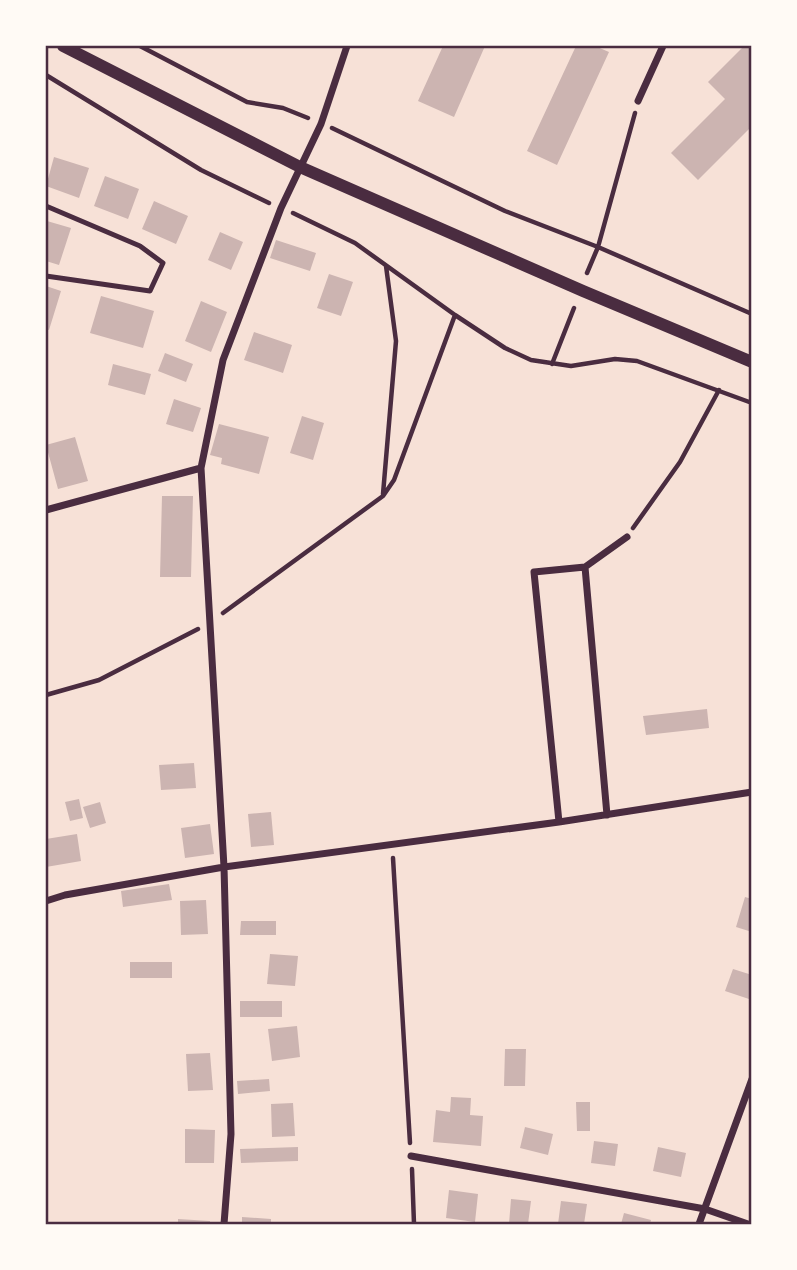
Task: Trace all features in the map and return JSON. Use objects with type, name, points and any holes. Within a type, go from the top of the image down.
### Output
[{"type":"street","points":[[63,46],[300,167],[751,362]]},
{"type":"street","points":[[224,1224],[231,1134],[224,867],[201,468],[223,360],[281,208],[321,124],[347,46]]},
{"type":"street","points":[[638,101],[663,46]]},
{"type":"street","points":[[46,510],[201,468]]},
{"type":"street","points":[[559,822],[534,572],[585,567],[626,537]]},
{"type":"street","points":[[585,567],[607,815]]},
{"type":"street","points":[[46,901],[65,895],[224,867],[559,822],[751,792]]},
{"type":"street","points":[[699,1224],[751,1079]]},
{"type":"street","points":[[411,1156],[705,1209],[748,1224]]},
{"type":"lane","points":[[46,206],[141,246],[163,263],[150,291],[46,276]]},
{"type":"path","points":[[140,46],[247,102],[283,108],[505,211],[598,247],[751,314]]},
{"type":"path","points":[[46,75],[201,170],[355,243],[505,348],[531,360],[571,366],[615,359],[637,361],[751,403]]},
{"type":"path","points":[[587,273],[598,247],[638,101]]},
{"type":"path","points":[[383,496],[396,341],[386,265]]},
{"type":"path","points":[[552,364],[574,308]]},
{"type":"path","points":[[46,695],[99,680],[209,624],[383,496],[394,481],[455,315]]},
{"type":"path","points":[[626,537],[680,462],[719,390]]},
{"type":"path","points":[[393,845],[414,1224]]},
{"type":"building","points":[[443,46],[485,46],[454,117],[418,101]]},
{"type":"building","points":[[576,46],[595,46],[609,52],[557,165],[527,151]]},
{"type":"building","points":[[744,46],[752,46],[752,126],[698,180],[671,153],[725,99],[708,82]]},
{"type":"building","points":[[54,157],[89,168],[79,198],[46,186]]},
{"type":"building","points":[[105,176],[139,189],[128,219],[94,206]]},
{"type":"building","points":[[154,201],[188,216],[176,244],[142,229]]},
{"type":"building","points":[[47,221],[71,228],[59,265],[46,261]]},
{"type":"building","points":[[220,232],[243,242],[231,270],[208,260]]},
{"type":"building","points":[[276,240],[316,253],[310,271],[270,258]]},
{"type":"building","points":[[329,274],[353,282],[341,316],[317,308]]},
{"type":"building","points":[[46,286],[61,291],[49,330],[46,329]]},
{"type":"building","points":[[101,296],[154,311],[143,348],[90,333]]},
{"type":"building","points":[[201,301],[227,312],[211,352],[185,341]]},
{"type":"building","points":[[254,332],[292,345],[283,373],[244,360]]},
{"type":"building","points":[[165,353],[193,364],[186,382],[158,371]]},
{"type":"building","points":[[113,364],[151,374],[145,395],[108,385]]},
{"type":"building","points":[[174,399],[201,408],[193,432],[166,424]]},
{"type":"building","points":[[302,416],[324,423],[313,460],[290,453]]},
{"type":"building","points":[[219,424],[269,437],[259,474],[221,464],[222,458],[210,455]]},
{"type":"building","points":[[75,437],[88,481],[58,489],[46,445]]},
{"type":"building","points":[[162,496],[193,496],[191,577],[160,577]]},
{"type":"building","points":[[707,709],[709,728],[646,735],[643,716]]},
{"type":"building","points":[[194,763],[196,788],[161,790],[159,765]]},
{"type":"building","points":[[79,799],[83,818],[70,821],[65,802]]},
{"type":"building","points":[[100,802],[106,823],[90,828],[83,807]]},
{"type":"building","points":[[271,812],[274,845],[251,847],[248,814]]},
{"type":"building","points":[[210,824],[214,854],[185,858],[181,828]]},
{"type":"building","points":[[77,834],[81,861],[46,867],[46,839]]},
{"type":"building","points":[[169,884],[172,900],[123,907],[121,891]]},
{"type":"building","points":[[745,897],[752,899],[752,932],[736,927]]},
{"type":"building","points":[[206,900],[208,934],[181,935],[180,901]]},
{"type":"building","points":[[241,921],[276,921],[276,935],[240,935]]},
{"type":"building","points":[[270,954],[298,956],[295,986],[267,984]]},
{"type":"building","points":[[130,962],[172,962],[172,978],[130,978]]},
{"type":"building","points":[[733,969],[752,975],[752,1000],[725,991]]},
{"type":"building","points":[[240,1001],[282,1001],[282,1017],[240,1017]]},
{"type":"building","points":[[297,1026],[300,1057],[272,1061],[268,1029]]},
{"type":"building","points":[[505,1049],[526,1049],[525,1086],[504,1086]]},
{"type":"building","points":[[210,1053],[213,1090],[188,1091],[186,1054]]},
{"type":"building","points":[[269,1079],[270,1091],[238,1094],[237,1081]]},
{"type":"building","points":[[451,1097],[471,1098],[470,1115],[483,1116],[481,1146],[433,1142],[436,1110],[450,1112]]},
{"type":"building","points":[[576,1102],[590,1102],[590,1131],[577,1131]]},
{"type":"building","points":[[293,1103],[295,1136],[272,1137],[271,1104]]},
{"type":"building","points":[[525,1127],[553,1134],[548,1155],[520,1148]]},
{"type":"building","points":[[185,1129],[215,1130],[214,1163],[185,1163]]},
{"type":"building","points":[[594,1141],[618,1144],[615,1166],[591,1163]]},
{"type":"building","points":[[298,1147],[298,1161],[241,1163],[240,1149]]},
{"type":"building","points":[[658,1147],[686,1153],[681,1177],[653,1171]]},
{"type":"building","points":[[449,1190],[478,1194],[475,1222],[446,1218]]},
{"type":"building","points":[[511,1199],[531,1201],[528,1224],[509,1224]]},
{"type":"building","points":[[561,1201],[587,1204],[584,1224],[558,1224]]},
{"type":"building","points":[[624,1213],[651,1220],[650,1224],[621,1224]]},
{"type":"building","points":[[242,1217],[271,1219],[271,1224],[242,1224]]},
{"type":"building","points":[[178,1219],[210,1221],[210,1224],[178,1224]]}]
